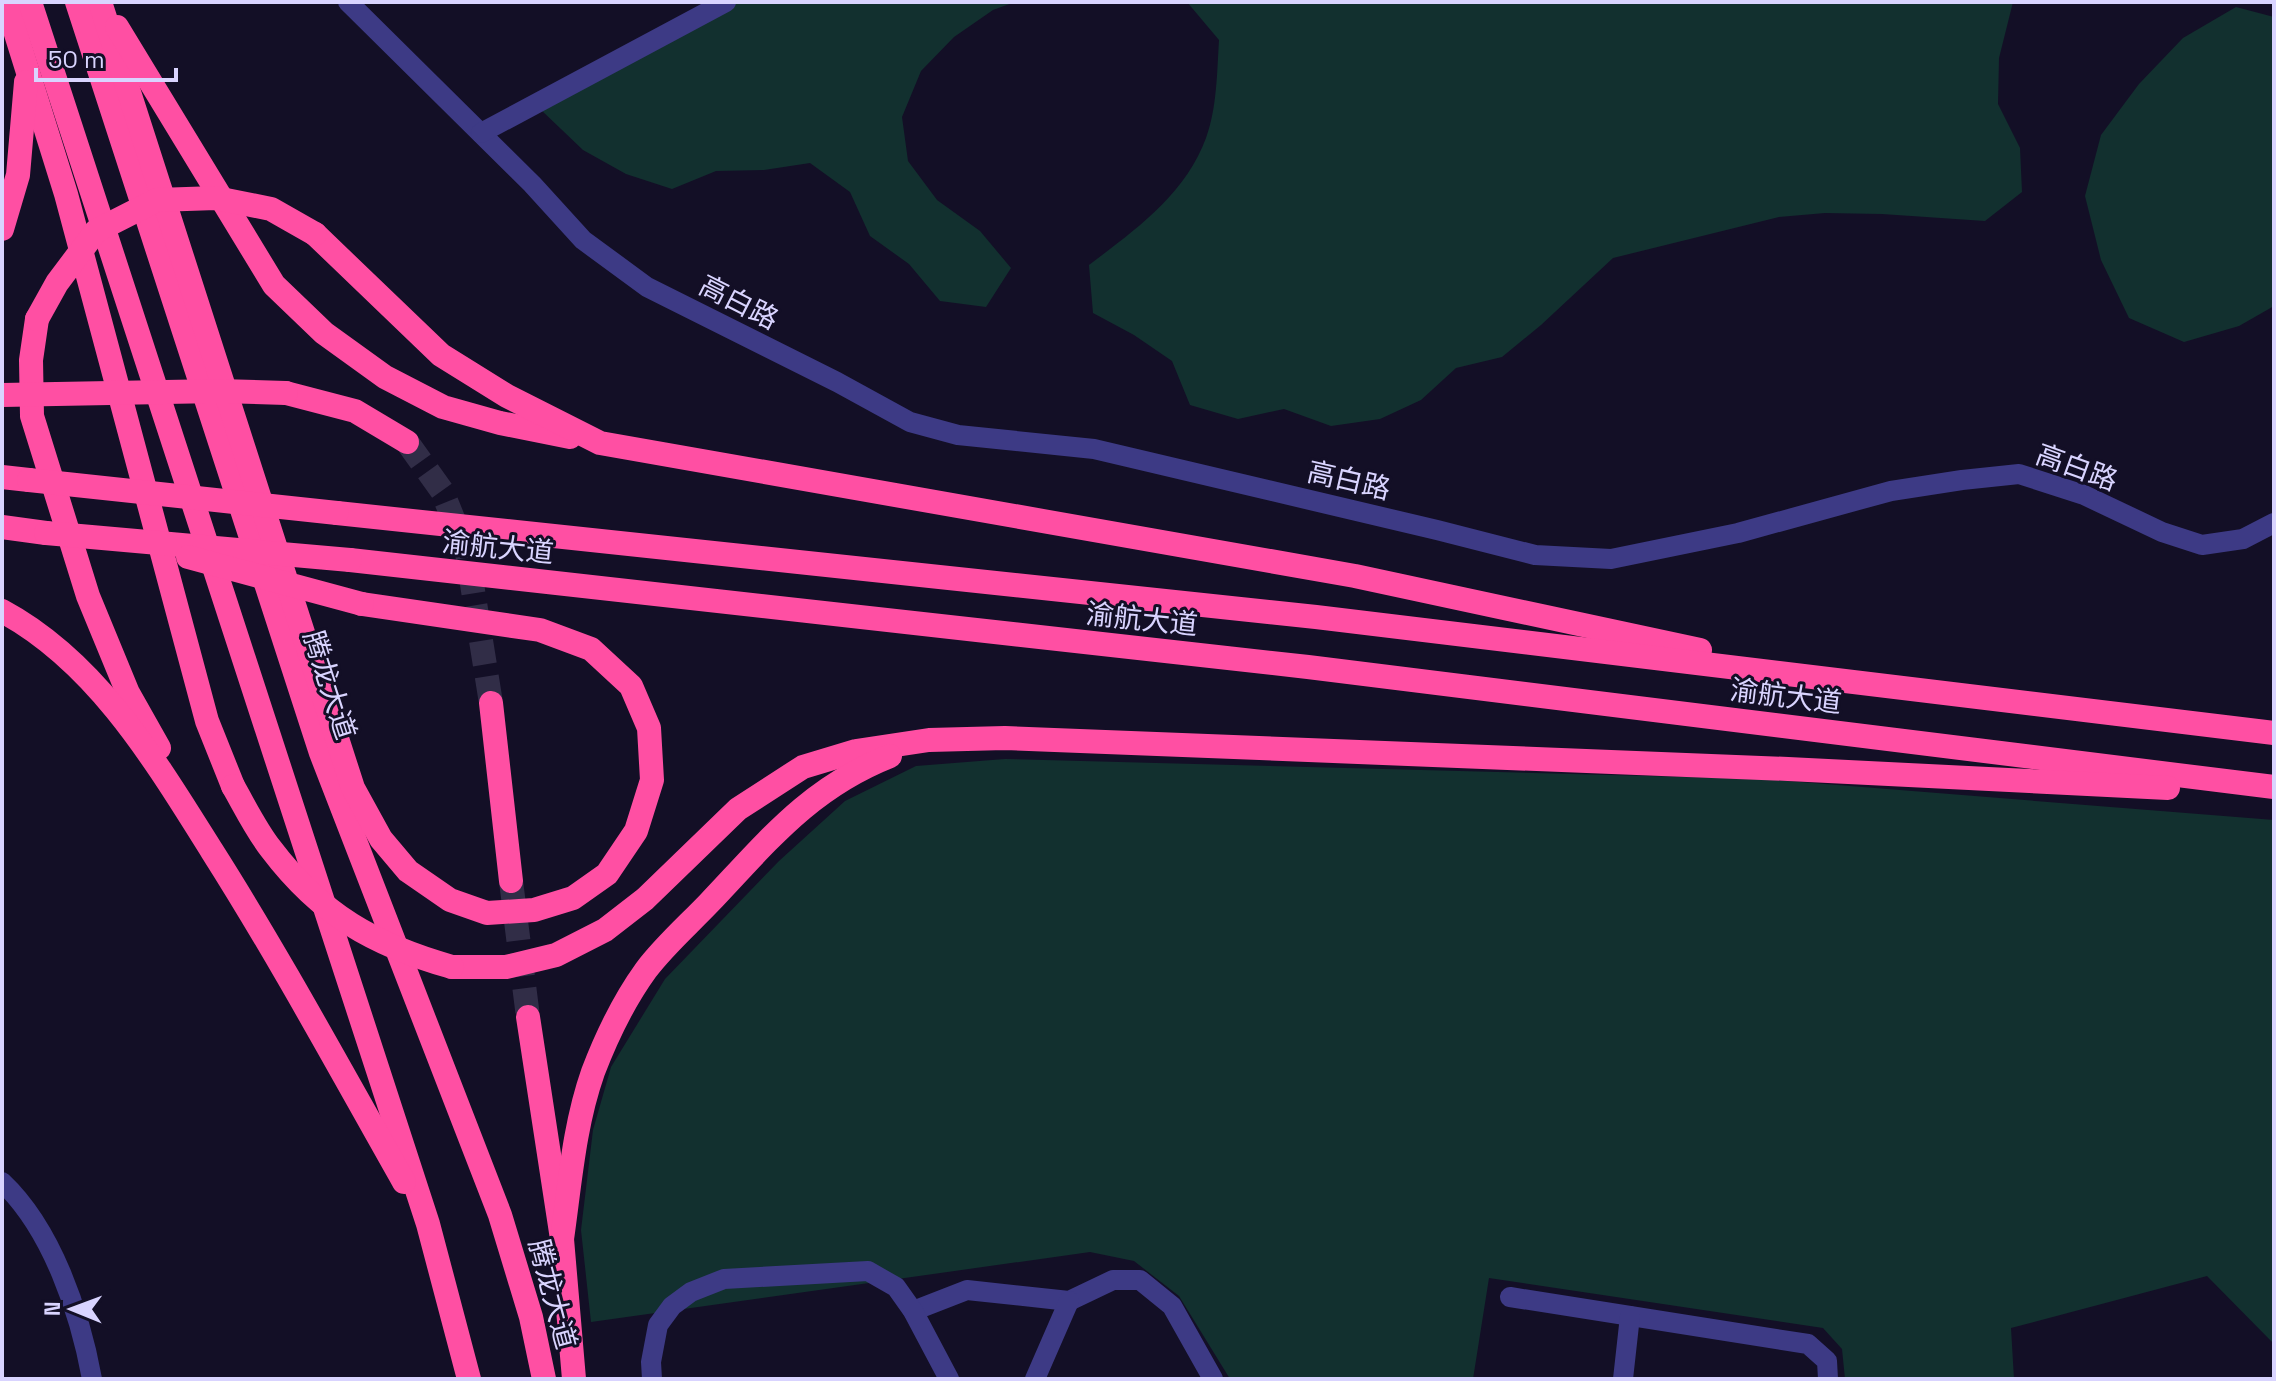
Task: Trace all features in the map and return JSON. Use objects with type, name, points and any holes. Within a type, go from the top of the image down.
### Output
[{"type":"highway","points":[[6,2],[66,194],[207,721],[233,786],[270,848],[309,894],[361,933],[407,954],[452,967],[506,967],[556,955],[605,930],[645,899],[738,809],[803,767],[856,751],[929,740],[1005,738],[1740,767],[2274,794]]},
{"type":"highway","points":[[30,2],[428,1224],[469,1379]]},
{"type":"highway","name":"腾龙大道","points":[[77,2],[321,753],[500,1215],[531,1317],[544,1379]]},
{"type":"highway","points":[[101,2],[274,285],[324,333],[385,377],[443,407],[500,423],[600,443],[1355,576],[1859,683]]},
{"type":"highway","points":[[101,2],[353,788],[381,839],[408,871],[450,900],[487,913],[534,910],[573,898],[607,874],[636,831],[652,780],[649,728],[631,686],[591,649],[540,630],[362,604],[123,540]]},
{"type":"highway","points":[[2,229],[18,175],[27,71]]},
{"type":"highway","points":[[428,1224],[128,693],[88,596],[32,416],[31,360],[37,319],[57,283],[96,231],[157,200],[216,198],[271,209],[315,234],[441,355],[507,396],[600,443]]},
{"type":"highway","points":[[2,395],[219,391],[286,393],[355,411],[407,442]]},
{"type":"highway","name":"渝航大道","points":[[2,477],[1300,615],[2274,733]]},
{"type":"highway","name":"渝航大道","points":[[2,527],[350,560],[1308,667],[2274,787]]},
{"type":"highway","points":[[2,611],[58,650],[100,689],[176,795],[248,908]]},
{"type":"highway","points":[[491,703],[511,881]]},
{"type":"highway","points":[[562,1239],[578,1125],[594,1071],[646,969],[775,831],[821,791],[861,767],[929,740]]},
{"type":"highway","points":[[528,1017],[562,1239],[574,1379]]},
{"type":"street","name":"高白路","points":[[348,2],[481,133],[583,240],[647,287],[910,422],[958,435],[1094,449],[1535,555],[1611,559],[1738,533],[1891,491],[2019,474],[2084,495],[2162,532],[2202,545],[2243,539],[2274,523]]},
{"type":"street","points":[[481,133],[726,2]]},
{"type":"street","points":[[2,1182],[41,1233],[65,1282],[85,1337],[92,1379]]},
{"type":"street","points":[[652,1379],[651,1362],[658,1325],[672,1306],[691,1292],[724,1279],[868,1271],[896,1287],[913,1311],[949,1379]]},
{"type":"street","points":[[913,1311],[967,1290],[1069,1301],[1113,1280],[1140,1280],[1172,1306],[1213,1379]]},
{"type":"street","points":[[1510,1297],[1808,1344],[1827,1361],[1828,1379]]},
{"type":"street","points":[[1035,1379],[1069,1301]]},
{"type":"street","points":[[1623,1379],[1630,1316]]},
{"type":"green space","points":[[739,2],[1015,2],[993,10],[954,37],[921,71],[902,117],[908,161],[937,200],[980,231],[1011,268],[986,307],[940,301],[909,264],[870,236],[850,192],[810,163],[764,170],[716,171],[672,189],[626,174],[583,150],[539,108]]},
{"type":"green space","points":[[1187,2],[2013,2],[1999,58],[1998,104],[2020,148],[2022,192],[1985,221],[1882,214],[1825,213],[1779,217],[1613,258],[1502,357],[1456,368],[1421,400],[1380,419],[1331,426],[1284,409],[1238,419],[1190,405],[1172,361],[1134,335],[1093,313],[1089,265],[1141,224],[1172,194],[1197,158],[1210,126],[1219,40]]},
{"type":"green space","points":[[2236,7],[2274,17],[2274,306],[2239,326],[2184,342],[2129,318],[2101,260],[2085,196],[2101,135],[2139,84],[2183,38]]},
{"type":"green space","points":[[1005,759],[1761,779],[2274,820],[2274,1344],[2207,1276],[2011,1328],[2014,1379],[1845,1379],[1842,1349],[1823,1328],[1489,1278],[1473,1379],[1230,1379],[1179,1296],[1134,1261],[1090,1252],[591,1322],[581,1230],[593,1130],[611,1067],[665,979],[779,861],[845,801],[916,766]]},
{"type":"tunnel","points":[[407,442],[442,491],[467,553],[491,703]]},
{"type":"tunnel","points":[[511,881],[528,1017]]}]
